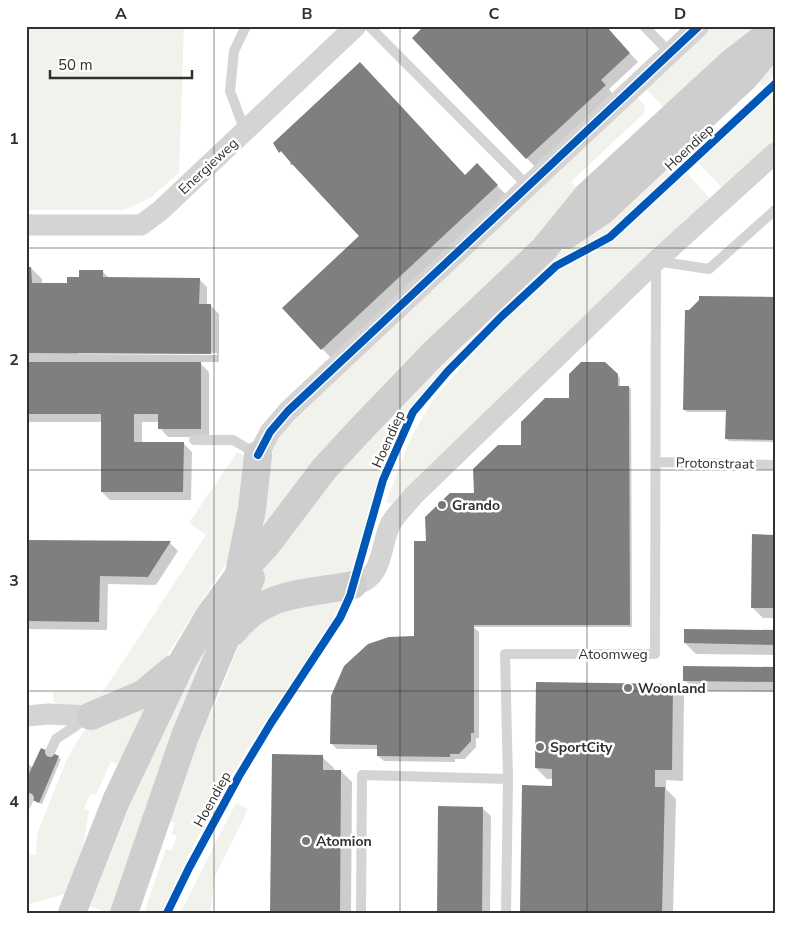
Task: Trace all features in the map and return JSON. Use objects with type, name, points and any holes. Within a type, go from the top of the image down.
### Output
[{"type":"main road","name":"Hoendiep","points":[[72,913],[116,801],[182,662],[209,616],[239,575],[268,543],[324,469],[433,354],[544,250],[587,196],[731,63],[775,29]]},
{"type":"main road","name":"Hoendiep","points":[[544,250],[602,211],[745,77],[775,40]]},
{"type":"main road","points":[[239,575],[252,509],[258,455]]},
{"type":"main road","name":"Hoendiep","points":[[124,913],[185,736],[218,653],[268,543]]},
{"type":"main road","points":[[218,653],[241,622],[257,607],[268,602],[353,585]]},
{"type":"main road","points":[[91,716],[143,694],[182,662]]},
{"type":"street","name":"Energieweg","points":[[26,225],[141,225],[160,211],[356,26]]},
{"type":"street","points":[[258,455],[270,432],[288,411],[527,185],[699,26]]},
{"type":"street","points":[[353,585],[362,583],[374,575],[391,525],[413,496],[656,261],[775,153]]},
{"type":"street","points":[[26,716],[49,714],[91,716]]},
{"type":"lane","points":[[245,130],[230,91],[234,51],[246,26]]},
{"type":"lane","points":[[369,26],[527,185]]},
{"type":"lane","points":[[644,26],[670,54]]},
{"type":"lane","points":[[656,462],[656,261],[710,269],[775,210]]},
{"type":"lane","points":[[194,440],[233,440],[258,455]]},
{"type":"lane","name":"Protonstraat","points":[[656,462],[775,464]]},
{"type":"lane","name":"Atoomweg","points":[[506,913],[508,779],[505,654],[655,654],[656,462]]},
{"type":"lane","points":[[50,752],[56,739],[91,716]]},
{"type":"lane","points":[[362,913],[362,775],[508,779]]},
{"type":"shaded area","points":[[26,26],[184,26],[179,173],[150,198],[124,210],[26,210]]},
{"type":"shaded area","points":[[707,26],[764,26],[669,113],[643,86]]},
{"type":"shaded area","points":[[775,52],[775,75],[764,87],[758,81]]},
{"type":"shaded area","points":[[775,90],[775,145],[725,191],[698,162]]},
{"type":"shaded area","points":[[635,95],[645,105],[644,113],[571,182],[578,189],[551,228],[256,541],[273,434]]},
{"type":"shaded area","points":[[670,156],[681,166],[602,238],[568,254],[547,269],[477,335],[419,398],[400,426],[379,478],[350,579],[258,602],[260,574],[307,508],[339,468],[425,380],[557,254],[601,220]]},
{"type":"shaded area","points":[[687,173],[713,202],[396,504],[386,503],[410,440],[432,401],[485,339],[553,274],[611,243]]},
{"type":"shaded area","points":[[237,452],[249,458],[228,560],[157,671],[132,686],[90,705],[72,707],[53,701],[53,692],[103,692],[206,535],[189,523]]},
{"type":"shaded area","points":[[233,592],[117,913],[108,913],[90,906],[182,675]]},
{"type":"shaded area","points":[[345,593],[323,636],[277,703],[230,779],[187,859],[162,913],[144,913],[166,849],[171,851],[177,836],[171,834],[175,823],[167,820],[194,737],[214,708],[240,642],[254,620]]},
{"type":"shaded area","points":[[148,696],[148,720],[117,764],[111,761],[96,795],[90,794],[84,808],[89,811],[83,846],[65,894],[26,905],[26,855],[36,855],[37,834],[67,759],[83,732],[89,726]]},
{"type":"shaded area","points":[[236,803],[248,809],[215,876],[210,913],[180,913]]},
{"type":"building","points":[[424,26],[606,26],[630,53],[601,80],[606,85],[526,159],[412,38]]},
{"type":"building","points":[[360,62],[465,175],[477,163],[498,185],[321,350],[282,308],[359,236],[290,164],[281,151],[279,153],[273,143]]},
{"type":"building","points":[[26,267],[31,267],[32,283],[67,283],[67,277],[79,277],[79,270],[103,270],[103,277],[200,278],[199,304],[211,304],[211,354],[26,353]]},
{"type":"building","points":[[699,296],[775,297],[775,440],[725,439],[726,410],[683,410],[685,310],[689,310],[699,300]]},
{"type":"building","points":[[26,362],[201,362],[201,429],[158,429],[158,414],[134,414],[134,442],[184,442],[183,492],[101,492],[101,414],[26,414]]},
{"type":"building","points":[[581,362],[605,362],[618,374],[618,386],[629,386],[630,625],[474,625],[474,733],[471,733],[471,741],[459,754],[450,754],[450,757],[377,756],[377,745],[330,744],[331,696],[344,666],[368,644],[389,637],[414,636],[414,541],[426,541],[425,517],[450,493],[474,493],[473,469],[498,445],[521,445],[521,422],[545,398],[569,398],[569,374]]},
{"type":"building","points":[[752,534],[775,535],[775,608],[751,608]]},
{"type":"building","points":[[26,540],[171,541],[148,577],[100,576],[99,622],[26,621]]},
{"type":"building","points":[[684,629],[775,630],[775,645],[684,643]]},
{"type":"building","points":[[683,666],[775,667],[775,682],[683,681]]},
{"type":"building","points":[[536,682],[673,684],[672,770],[655,770],[655,787],[665,787],[662,913],[520,913],[522,785],[552,786],[552,769],[535,768]]},
{"type":"building","points":[[41,748],[59,756],[39,803],[26,797],[26,780]]},
{"type":"building","name":"Atomion","points":[[272,754],[323,755],[323,770],[341,770],[340,913],[270,912]]},
{"type":"building","points":[[438,806],[483,807],[482,913],[437,913]]},
{"type":"cycle path","points":[[258,455],[270,432],[288,411],[699,26]]},
{"type":"cycle path","points":[[167,913],[239,776],[271,723],[340,618],[350,596],[383,480],[413,412],[448,371],[502,316],[556,266],[610,237],[775,84]]},
{"type":"place","name":"Grando","points":[[442,505]]},
{"type":"place","name":"Woonland","points":[[628,688]]},
{"type":"place","name":"SportCity","points":[[540,747]]},
{"type":"place","name":"Atomion","points":[[306,841]]}]
